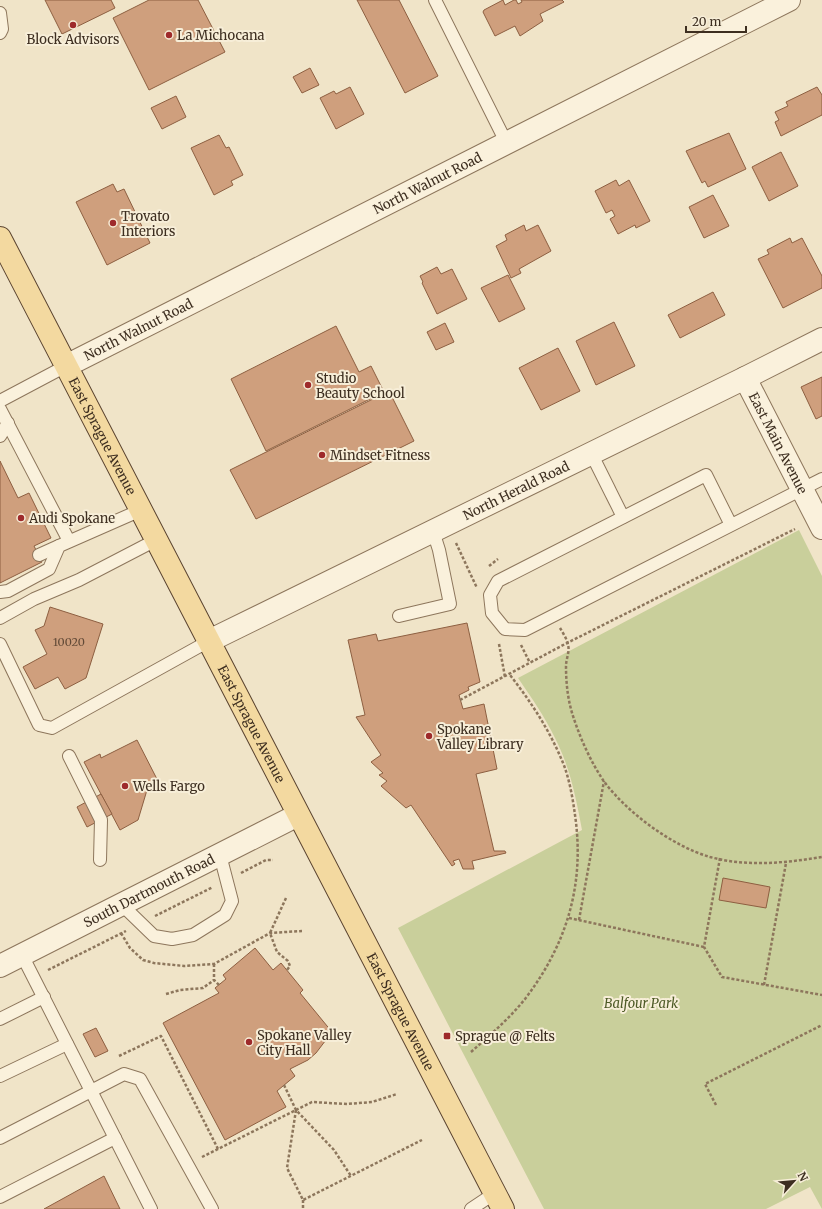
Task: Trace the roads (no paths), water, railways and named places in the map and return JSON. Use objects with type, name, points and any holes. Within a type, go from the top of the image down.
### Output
[{"type":"main road","name":"East Sprague Avenue","points":[[1,241],[499,1201]]},
{"type":"street","name":"North Walnut Road","points":[[66,366],[789,0]]},
{"type":"street","name":"North Herald Road","points":[[209,641],[745,378],[822,338]]},
{"type":"street","name":"East Main Avenue","points":[[745,378],[822,528]]},
{"type":"street","name":"South Dartmouth Road","points":[[0,966],[298,815]]},
{"type":"lane","points":[[435,0],[507,144]]},
{"type":"lane","points":[[0,12],[2,29],[0,33]]},
{"type":"lane","points":[[0,401],[66,366]]},
{"type":"lane","points":[[0,409],[8,423],[64,544]]},
{"type":"lane","points":[[0,436],[8,423]]},
{"type":"lane","points":[[592,453],[624,517]]},
{"type":"lane","points":[[731,525],[706,475],[498,581],[490,595],[492,613],[505,629],[525,630],[822,479]]},
{"type":"lane","points":[[39,556],[141,510]]},
{"type":"lane","points":[[399,616],[450,604],[439,550],[433,531]]},
{"type":"lane","points":[[0,618],[34,599],[79,580],[156,540]]},
{"type":"lane","points":[[0,592],[8,591],[49,569],[64,544]]},
{"type":"lane","points":[[0,644],[39,725],[52,728],[209,641]]},
{"type":"lane","points":[[69,756],[101,820],[100,860]]},
{"type":"lane","points":[[122,905],[154,936],[172,939],[193,934],[225,915],[232,901],[220,855]]},
{"type":"lane","points":[[22,955],[151,1209]]},
{"type":"lane","points":[[0,1019],[44,997]]},
{"type":"lane","points":[[0,1076],[67,1044]]},
{"type":"lane","points":[[0,1138],[92,1092],[124,1074],[140,1078],[212,1209]]},
{"type":"lane","points":[[0,1197],[115,1138]]},
{"type":"lane","points":[[471,1209],[499,1201]]},
{"type":"place","name":"Block Advisors","points":[[73,25]]},
{"type":"place","name":"La Michocana","points":[[169,35]]},
{"type":"place","name":"Trovato Interiors","points":[[113,223]]},
{"type":"place","name":"Studio Beauty School","points":[[308,385]]},
{"type":"place","name":"Mindset Fitness","points":[[322,455]]},
{"type":"place","name":"Audi Spokane","points":[[21,518]]},
{"type":"place","name":"Spokane Valley Library","points":[[429,736]]},
{"type":"place","name":"Wells Fargo","points":[[125,786]]},
{"type":"place","name":"Sprague @ Felts","points":[[447,1036]]},
{"type":"place","name":"Spokane Valley City Hall","points":[[249,1042]]},
{"type":"park label","name":"Balfour Park","points":[[641,1003]]}]
